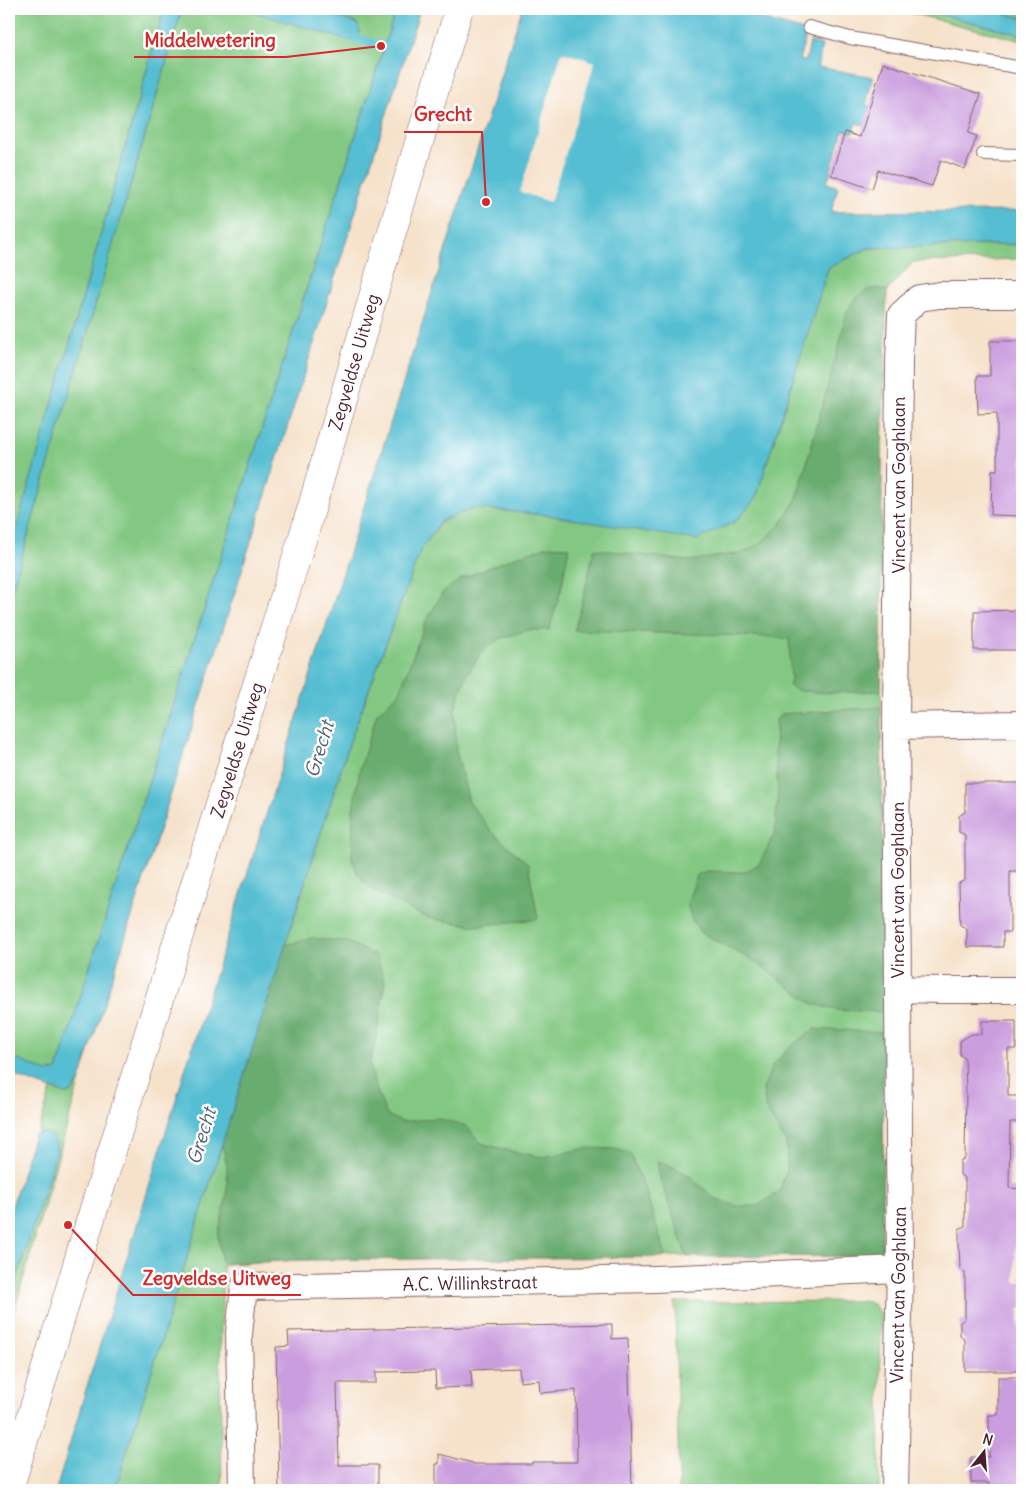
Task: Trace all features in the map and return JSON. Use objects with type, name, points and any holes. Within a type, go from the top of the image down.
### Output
[{"type":"street","name":"Zegveldse Uitweg","points":[[9,1490],[91,1219],[306,527],[459,9]]},
{"type":"street","name":"Vincent van Goghlaan","points":[[895,1490],[900,1269],[896,726],[898,360],[901,315],[919,298],[940,295],[1022,295]]},
{"type":"street","points":[[896,726],[1022,724]]},
{"type":"street","points":[[898,989],[1022,990]]},
{"type":"street","name":"A.C. Willinkstraat","points":[[242,1490],[239,1334],[244,1287],[655,1279],[900,1269]]},
{"type":"lane","points":[[809,27],[850,38],[1022,68]]},
{"type":"lane","points":[[983,154],[1022,155]]},
{"type":"green space","points":[[9,9],[164,9],[9,555]]},
{"type":"green space","points":[[182,9],[243,9],[354,41],[357,23],[310,9],[396,9],[57,1070],[47,1072],[9,1056],[9,600]]},
{"type":"green space","points":[[771,9],[806,9],[803,18]]},
{"type":"green space","points":[[895,9],[920,9],[1022,35],[1022,41]]},
{"type":"green space","points":[[988,9],[1022,9],[1022,18]]},
{"type":"green space","points":[[1022,244],[1022,259],[913,262],[887,291],[882,449],[881,691],[884,1012],[882,1253],[867,1256],[781,1255],[301,1260],[223,1264],[220,1369],[222,1490],[115,1490],[350,741],[420,551],[442,521],[473,508],[547,515],[736,521],[756,498],[828,268],[868,248]]},
{"type":"green space","points":[[878,288],[887,291],[882,449],[881,691],[830,693],[799,691],[789,686],[791,681],[789,639],[574,630],[581,608],[594,549],[688,561],[742,553],[760,544],[781,524],[797,498],[847,311],[856,298],[867,290]]},
{"type":"green space","points":[[548,546],[569,547],[561,590],[549,630],[528,630],[499,639],[482,652],[466,676],[455,709],[456,750],[469,802],[492,832],[528,864],[538,919],[476,926],[427,918],[372,890],[358,875],[352,859],[353,809],[360,769],[377,713],[399,694],[425,623],[443,592],[461,579],[517,556]]},
{"type":"green space","points":[[881,707],[884,1012],[835,1010],[811,1003],[757,963],[700,932],[692,920],[687,904],[697,875],[706,871],[745,872],[760,863],[775,832],[778,792],[775,754],[776,720],[781,714]]},
{"type":"green space","points":[[312,938],[348,942],[376,956],[385,982],[379,1023],[370,1063],[375,1085],[386,1114],[401,1122],[437,1118],[466,1126],[481,1143],[543,1157],[588,1148],[615,1149],[630,1153],[646,1192],[666,1257],[301,1260],[222,1264],[218,1236],[227,1194],[227,1165],[222,1144],[285,945]]},
{"type":"green space","points":[[814,1029],[884,1032],[882,1253],[867,1256],[687,1257],[660,1179],[657,1161],[687,1174],[714,1198],[737,1206],[757,1206],[779,1192],[787,1170],[786,1143],[766,1109],[763,1090],[772,1066],[791,1046]]},
{"type":"green space","points":[[80,1080],[9,1329],[9,1303],[57,1151],[55,1143],[49,1134],[42,1133],[37,1135],[51,1089],[67,1094],[73,1091]]},
{"type":"green space","points":[[864,1301],[873,1304],[881,1314],[879,1490],[679,1490],[675,1302]]},
{"type":"water","points":[[164,9],[182,9],[9,600],[9,555]]},
{"type":"water","points":[[243,9],[310,9],[357,23],[360,32],[354,42]]},
{"type":"water","points":[[396,9],[420,9],[80,1080],[73,1091],[66,1094],[9,1074],[9,1056],[47,1072],[57,1070]]},
{"type":"water","points":[[522,9],[729,9],[807,32],[799,60],[806,61],[810,42],[822,45],[818,67],[873,77],[866,105],[914,122],[908,140],[856,123],[853,133],[843,130],[827,183],[838,187],[831,212],[1022,211],[1022,244],[868,248],[828,268],[756,498],[736,521],[697,540],[547,515],[473,508],[441,521],[420,551],[350,741],[115,1490],[56,1490],[186,1067]]},
{"type":"water","points":[[920,9],[988,9],[1022,18],[1022,35]]},
{"type":"water","points":[[42,1133],[53,1138],[57,1151],[9,1303],[9,1216],[34,1135]]},
{"type":"pier","points":[[562,52],[595,62],[550,202],[520,192]]},
{"type":"building","points":[[883,63],[981,94],[968,133],[977,136],[965,169],[941,160],[932,186],[878,170],[872,189],[831,175],[845,132],[860,137]]},
{"type":"building","points":[[990,341],[1022,341],[1022,516],[991,515],[992,470],[997,470],[997,413],[978,414],[977,376],[990,376]]},
{"type":"building","points":[[1022,610],[1021,650],[974,650],[974,611]]},
{"type":"building","points":[[965,783],[1022,783],[1022,871],[1010,871],[1010,932],[1003,932],[1003,947],[967,947],[967,929],[960,925],[959,883],[965,880],[965,835],[959,832],[959,816],[965,812]]},
{"type":"building","points":[[982,1021],[1016,1021],[1016,1049],[1008,1049],[1008,1096],[1022,1096],[1022,1122],[1010,1122],[1009,1188],[1022,1189],[1022,1216],[1016,1216],[1015,1282],[1022,1282],[1022,1309],[1019,1309],[1019,1371],[965,1371],[965,1340],[960,1336],[960,1322],[965,1319],[965,1273],[960,1269],[959,1229],[965,1226],[965,1178],[960,1175],[960,1161],[965,1158],[966,1090],[965,1059],[960,1055],[960,1041],[972,1034],[982,1034]]},
{"type":"building","points":[[612,1324],[612,1339],[628,1338],[632,1490],[436,1490],[436,1464],[439,1464],[439,1454],[473,1464],[577,1462],[576,1390],[540,1393],[539,1380],[520,1382],[519,1368],[471,1370],[472,1387],[436,1388],[435,1371],[376,1372],[376,1383],[337,1383],[339,1465],[378,1465],[378,1490],[279,1490],[276,1347],[289,1346],[288,1331]]},
{"type":"building","points":[[998,1377],[1022,1377],[1022,1490],[989,1490],[989,1483],[971,1483],[971,1457],[989,1457],[989,1415],[998,1415]]},
{"type":"waterway","points":[[346,35],[381,46]]},
{"type":"place","name":"Middelwetering","points":[[381,46]]},
{"type":"place","name":"Grecht","points":[[486,202]]},
{"type":"place","name":"Zegveldse Uitweg","points":[[68,1225]]}]
